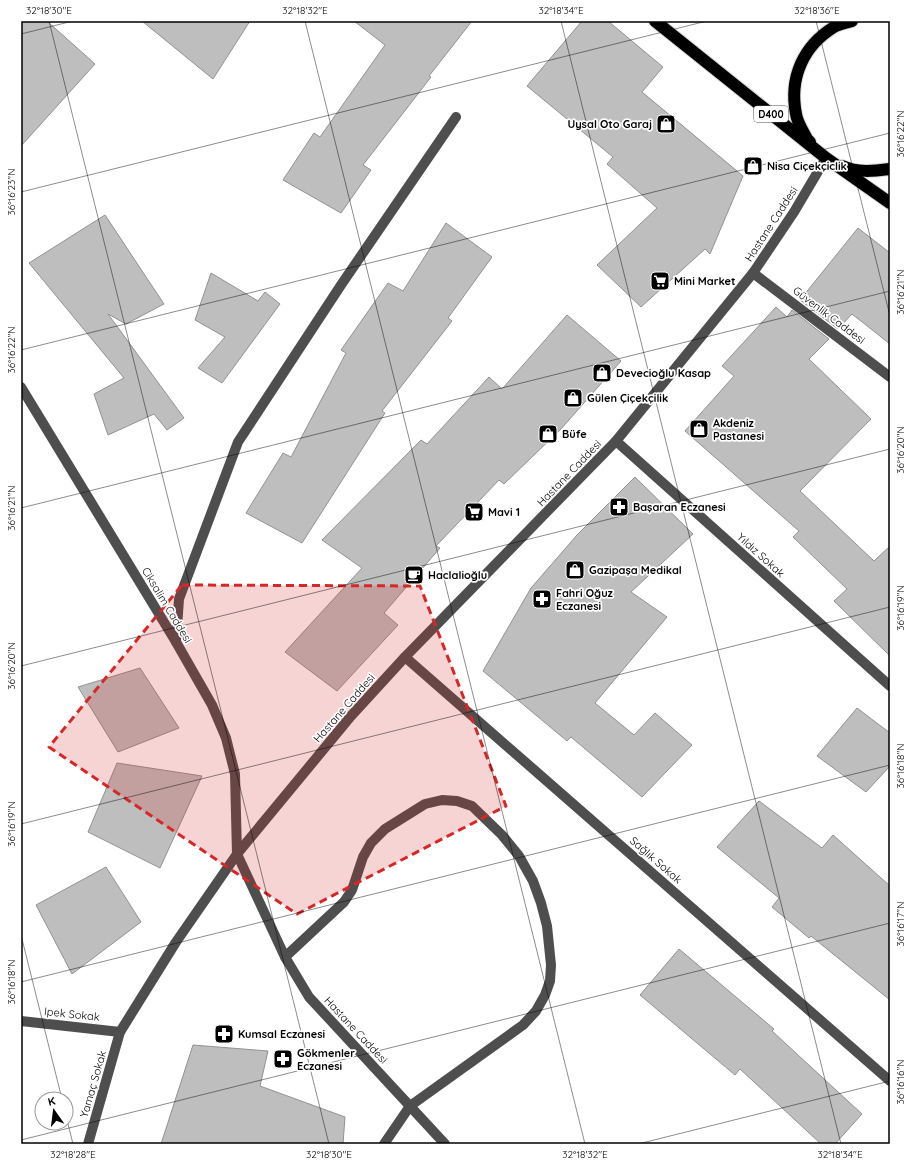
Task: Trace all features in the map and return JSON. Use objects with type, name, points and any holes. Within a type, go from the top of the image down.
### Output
[{"type":"highway","name":"D400","points":[[655,21],[826,158],[890,203]]},
{"type":"highway","points":[[852,21],[835,26],[814,42],[800,64],[793,89],[796,115],[807,139],[826,158],[848,168],[872,172],[890,169]]},
{"type":"street","points":[[176,642],[179,599],[238,442],[341,286],[456,117]]},
{"type":"street","name":"Hastane Caddesi","points":[[120,1032],[176,942],[237,854],[352,716],[405,657],[616,441],[753,273],[794,212],[826,158]]},
{"type":"street","name":"Güvenlik Caddesi","points":[[753,273],[890,376]]},
{"type":"street","name":"Ciksalim Caddesi","points":[[21,386],[176,642],[212,705],[226,738],[236,774],[237,854]]},
{"type":"street","name":"Yıldız Sokak","points":[[616,441],[890,686]]},
{"type":"street","name":"Sağlık Sokak","points":[[405,657],[890,1081]]},
{"type":"street","points":[[285,957],[344,902],[352,890],[363,857],[371,843],[385,829],[426,804],[442,800],[457,801],[472,806],[502,834],[519,856],[533,881],[547,926],[551,965],[550,981],[546,996],[536,1012],[523,1025],[410,1106],[384,1144]]},
{"type":"street","name":"Hastane Caddesi","points":[[237,854],[285,957],[309,997],[445,1144]]},
{"type":"street","name":"Ipek Sokak","points":[[21,1021],[120,1032]]},
{"type":"street","name":"Yamaç Sokak","points":[[88,1144],[120,1032]]},
{"type":"highlighted area","points":[[182,585],[420,586],[506,806],[297,914],[49,747]]},
{"type":"building","points":[[21,21],[47,21],[95,64],[21,146]]},
{"type":"building","points":[[142,21],[250,21],[213,79]]},
{"type":"building","points":[[354,21],[472,21],[363,165],[371,170],[341,213],[283,180],[314,133],[320,137],[385,45]]},
{"type":"building","points":[[582,21],[608,21],[663,67],[642,92],[743,176],[710,254],[705,249],[641,307],[597,265],[657,208],[607,164],[613,157],[527,86]]},
{"type":"building","points":[[105,215],[164,304],[126,324],[108,314],[184,418],[167,430],[154,414],[108,435],[94,394],[124,378],[29,263]]},
{"type":"building","points":[[446,223],[492,257],[448,318],[452,321],[382,411],[385,413],[302,543],[246,513],[283,453],[291,457],[346,353],[341,350],[388,283],[403,291]]},
{"type":"building","points":[[858,228],[890,253],[890,344],[852,314],[838,329],[800,300]]},
{"type":"building","points":[[211,273],[258,301],[265,292],[280,304],[222,383],[198,368],[225,337],[195,320]]},
{"type":"building","points":[[776,307],[787,317],[792,310],[829,339],[809,359],[871,419],[800,491],[874,561],[890,546],[890,656],[834,601],[847,589],[793,537],[799,531],[685,431],[734,376],[722,366]]},
{"type":"building","points":[[567,315],[621,361],[561,429],[504,484],[499,480],[436,546],[440,548],[384,613],[398,625],[337,691],[285,652],[362,568],[322,540],[421,440],[427,444],[489,377],[502,389]]},
{"type":"building","points":[[635,477],[693,534],[631,592],[667,617],[595,703],[634,735],[655,713],[692,745],[642,797],[571,737],[567,741],[483,671],[531,588],[577,535]]},
{"type":"building","points":[[140,668],[179,728],[118,752],[78,687]]},
{"type":"building","points":[[857,708],[890,733],[890,766],[866,792],[817,756]]},
{"type":"building","points":[[117,763],[202,776],[160,868],[88,832]]},
{"type":"building","points":[[759,801],[822,848],[833,835],[890,886],[890,1000],[811,936],[809,938],[772,907],[779,898],[717,847]]},
{"type":"building","points":[[106,867],[141,922],[72,974],[36,905]]},
{"type":"building","points":[[679,949],[774,1029],[772,1031],[862,1114],[835,1144],[821,1144],[740,1069],[735,1075],[640,995]]},
{"type":"building","points":[[193,1045],[268,1051],[260,1086],[345,1117],[343,1144],[161,1144]]},
{"type":"place","name":"Uysal Oto Garaj","points":[[666,124]]},
{"type":"place","name":"Nisa Ciçekçiclik","points":[[753,166]]},
{"type":"place","name":"Mini Market","points":[[660,281]]},
{"type":"place","name":"Devecioğlu Kasap","points":[[602,373]]},
{"type":"place","name":"Gülen Çiçekçilik","points":[[573,398]]},
{"type":"place","name":"Akdeniz Pastanesi","points":[[699,429]]},
{"type":"place","name":"Büfe","points":[[548,434]]},
{"type":"place","name":"Başaran Eczanesi","points":[[619,507]]},
{"type":"place","name":"Mavi 1","points":[[474,512]]},
{"type":"place","name":"Gazipaşa Medikal","points":[[575,570]]},
{"type":"place","name":"Haclalioğlu","points":[[414,575]]},
{"type":"place","name":"Fahri Oğuz Eczanesi","points":[[542,599]]},
{"type":"place","name":"Kumsal Eczanesi","points":[[224,1034]]},
{"type":"place","name":"Gökmenler Eczanesi","points":[[283,1059]]}]
